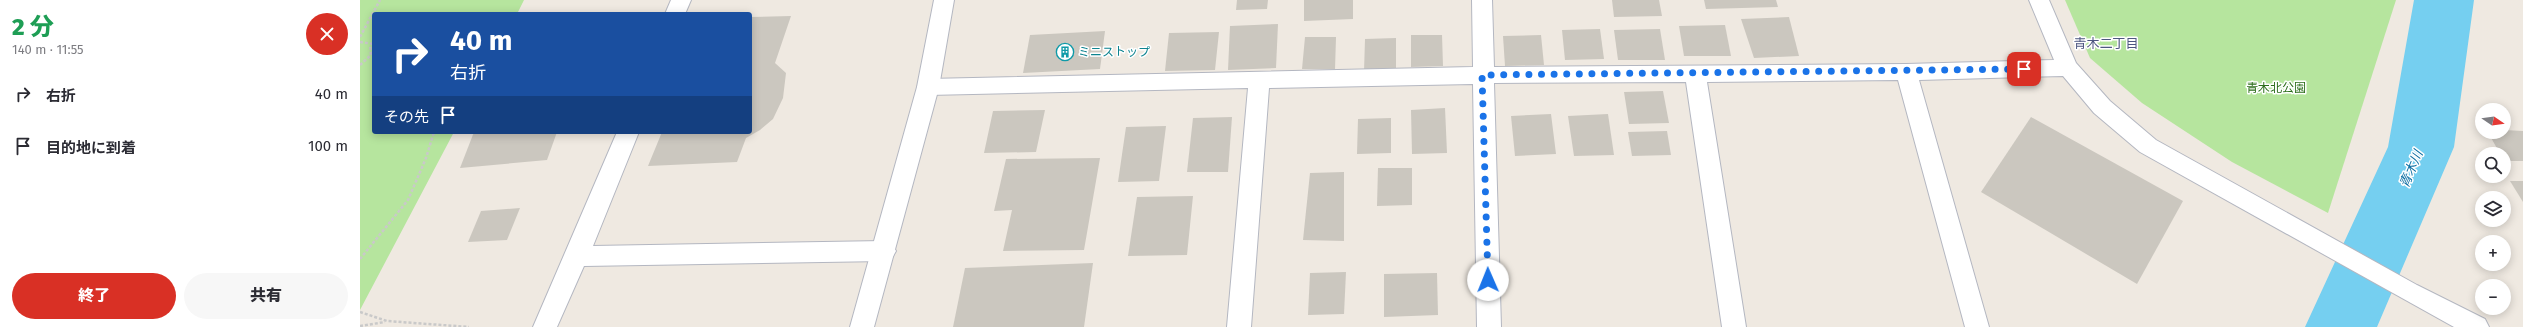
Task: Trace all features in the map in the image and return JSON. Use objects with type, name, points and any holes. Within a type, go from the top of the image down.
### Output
[{"type":"street","points":[[676,12],[681,0]]},
{"type":"street","points":[[862,327],[928,87],[944,0]]},
{"type":"street","points":[[1482,0],[1482,75],[1489,327]]},
{"type":"street","points":[[2039,0],[2068,68],[2102,107],[2148,146],[2410,292],[2464,324]]},
{"type":"street","points":[[928,87],[1259,82],[1482,75],[1906,72],[2068,68]]},
{"type":"street","points":[[1906,72],[1977,327]]},
{"type":"street","points":[[1695,74],[1734,327]]},
{"type":"street","points":[[1239,327],[1259,82]]},
{"type":"street","points":[[545,327],[577,256],[627,134]]},
{"type":"street","points":[[577,256],[884,251]]},
{"type":"path","points":[[374,12],[380,0]]},
{"type":"path","points":[[360,37],[372,15]]},
{"type":"path","points":[[360,42],[370,45],[371,56],[360,66]]},
{"type":"path","points":[[360,259],[408,200],[426,158],[433,134]]},
{"type":"path","points":[[360,312],[387,321],[469,327]]},
{"type":"path","points":[[360,326],[387,321]]},
{"type":"green space","points":[[360,0],[524,0],[518,12],[372,12],[372,134],[453,134],[360,310]]},
{"type":"green space","name":"青木北公園","points":[[2065,0],[2396,0],[2328,213],[2232,162],[2142,103],[2090,58]]},
{"type":"building","points":[[1237,0],[1268,0],[1267,9],[1236,10]]},
{"type":"building","points":[[1304,0],[1353,0],[1353,19],[1304,21]]},
{"type":"building","points":[[1612,0],[1659,0],[1662,16],[1614,17]]},
{"type":"building","points":[[1704,0],[1776,0],[1778,7],[1706,9]]},
{"type":"building","points":[[791,16],[775,63],[786,73],[783,98],[773,119],[760,130],[746,138],[737,162],[648,166],[661,134],[752,134],[752,17]]},
{"type":"building","points":[[1789,17],[1799,56],[1754,58],[1741,19]]},
{"type":"building","points":[[1278,24],[1276,68],[1228,70],[1230,26]]},
{"type":"building","points":[[1725,25],[1731,56],[1684,56],[1679,26]]},
{"type":"building","points":[[1600,29],[1604,59],[1565,60],[1562,30]]},
{"type":"building","points":[[1660,29],[1665,60],[1618,60],[1614,30]]},
{"type":"building","name":"ミニストップ","points":[[1105,31],[1100,69],[1023,73],[1030,35]]},
{"type":"building","points":[[1219,32],[1215,70],[1165,71],[1169,33]]},
{"type":"building","points":[[1411,35],[1442,35],[1443,66],[1411,67]]},
{"type":"building","points":[[1541,35],[1544,65],[1505,66],[1503,36]]},
{"type":"building","points":[[1305,37],[1336,37],[1335,69],[1302,69]]},
{"type":"building","points":[[1396,38],[1396,70],[1364,71],[1365,39]]},
{"type":"building","points":[[1663,91],[1669,123],[1629,124],[1624,92]]},
{"type":"building","points":[[1445,108],[1447,153],[1412,154],[1411,110]]},
{"type":"building","points":[[1045,110],[1036,152],[984,153],[993,111]]},
{"type":"building","points":[[1551,114],[1556,154],[1515,156],[1511,116]]},
{"type":"building","points":[[1608,114],[1614,155],[1574,156],[1568,116]]},
{"type":"building","points":[[1232,117],[1228,172],[1187,172],[1193,118]]},
{"type":"building","points":[[2031,117],[2183,201],[2137,284],[1981,192]]},
{"type":"building","points":[[1391,118],[1391,153],[1357,154],[1358,119]]},
{"type":"building","points":[[1166,126],[1159,181],[1118,182],[1126,127]]},
{"type":"building","points":[[2511,130],[2523,131],[2523,161],[2511,161],[2511,147],[2496,147],[2492,139],[2511,139]]},
{"type":"building","points":[[1667,131],[1671,155],[1632,156],[1628,132]]},
{"type":"building","points":[[473,134],[556,134],[547,160],[460,168]]},
{"type":"building","points":[[1100,158],[1084,250],[1003,251],[1012,210],[994,211],[1006,159]]},
{"type":"building","points":[[1378,168],[1412,168],[1412,205],[1377,206]]},
{"type":"building","points":[[1344,172],[1344,241],[1303,240],[1310,173]]},
{"type":"building","points":[[2511,181],[2523,181],[2523,202],[2511,183]]},
{"type":"building","points":[[1193,196],[1187,255],[1128,256],[1137,197]]},
{"type":"building","points":[[520,208],[507,240],[468,242],[481,211]]},
{"type":"building","points":[[1093,263],[1084,327],[953,327],[965,268]]},
{"type":"building","points":[[1346,272],[1344,314],[1308,315],[1310,273]]},
{"type":"building","points":[[1437,273],[1438,315],[1384,317],[1384,274]]},
{"type":"waterway","name":"青木川","points":[[2341,327],[2421,147],[2444,0]]},
{"type":"place","name":"ミニストップ","points":[[1065,52]]},
{"type":"district","name":"青木二丁目","points":[[2106,43]]},
{"type":"route","points":[[1488,280],[1482,75],[1906,72],[2024,69]]}]
